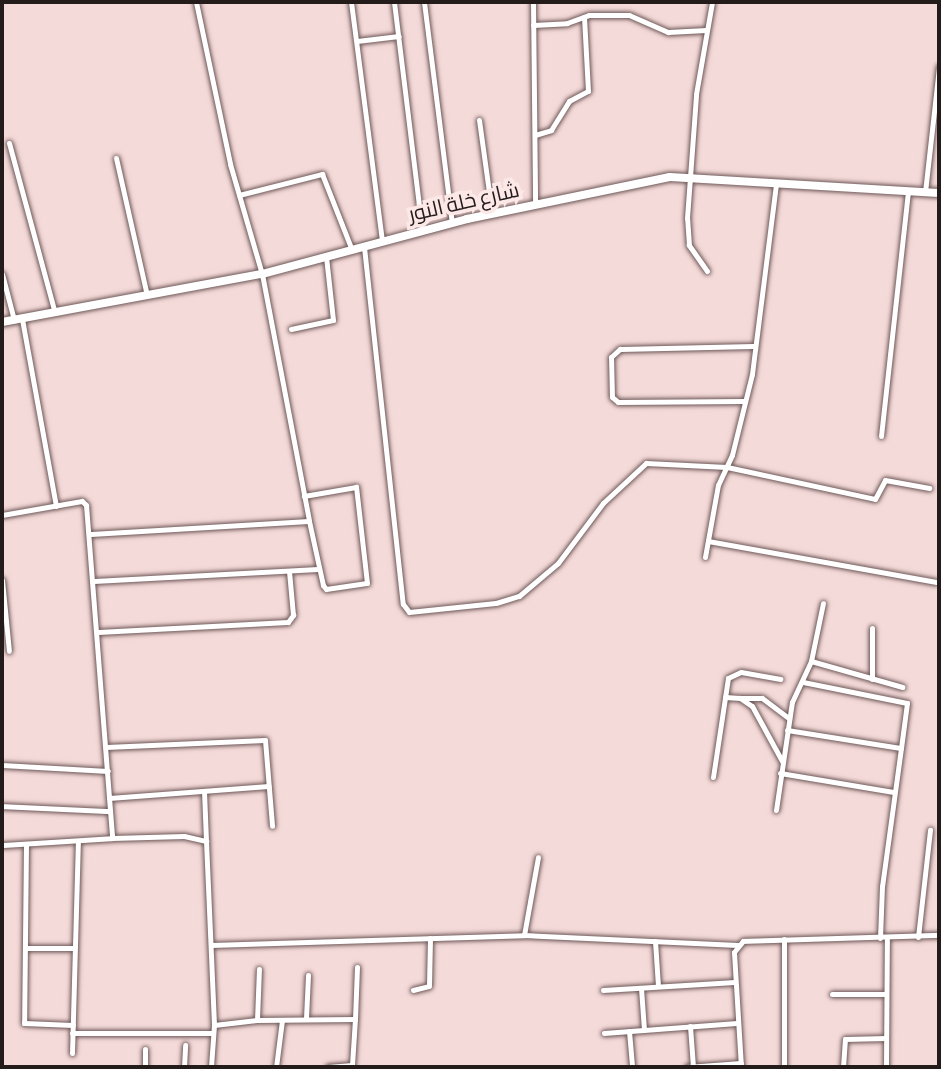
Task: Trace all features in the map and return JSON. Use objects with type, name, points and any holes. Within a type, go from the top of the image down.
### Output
[{"type":"street","points":[[195,2],[239,195],[262,274],[304,496],[318,569],[326,589],[367,583],[360,495],[356,487],[304,496]]},
{"type":"street","points":[[351,2],[383,241]]},
{"type":"street","points":[[394,2],[422,230]]},
{"type":"street","points":[[424,2],[452,223]]},
{"type":"street","points":[[533,2],[535,205]]},
{"type":"street","points":[[707,271],[689,245],[690,176],[706,30],[712,2]]},
{"type":"street","points":[[533,25],[629,15],[668,32],[706,30]]},
{"type":"street","points":[[535,135],[551,130],[569,101],[589,91],[584,18]]},
{"type":"street","points":[[356,41],[398,36]]},
{"type":"street","points":[[925,192],[939,67]]},
{"type":"street","points":[[479,120],[492,214]]},
{"type":"street","points":[[9,144],[55,313]]},
{"type":"street","points":[[116,158],[147,296]]},
{"type":"street","points":[[239,195],[322,174],[352,251]]},
{"type":"street","name":"شارع خلة النور","points":[[2,322],[262,274],[452,223],[690,176],[776,184],[939,193]]},
{"type":"street","points":[[705,557],[718,485],[727,467],[746,401],[776,184]]},
{"type":"street","points":[[881,436],[908,191]]},
{"type":"street","points":[[364,247],[402,604],[410,612],[496,603],[519,596],[558,563],[603,503],[646,463],[727,467],[875,499],[882,481],[929,488]]},
{"type":"street","points":[[291,329],[333,320],[326,257]]},
{"type":"street","points":[[2,274],[18,319],[56,506]]},
{"type":"street","points":[[746,401],[618,402],[612,397],[611,357],[620,349],[753,346]]},
{"type":"street","points":[[2,515],[85,502],[91,534],[112,838]]},
{"type":"street","points":[[91,534],[309,521]]},
{"type":"street","points":[[708,541],[936,582]]},
{"type":"street","points":[[94,581],[318,569]]},
{"type":"street","points":[[98,632],[288,622],[293,615],[289,571]]},
{"type":"street","points":[[2,580],[4,633],[9,651]]},
{"type":"street","points":[[776,810],[789,718],[796,690],[803,682],[811,661],[822,603]]},
{"type":"street","points":[[872,628],[872,679]]},
{"type":"street","points":[[811,661],[902,687]]},
{"type":"street","points":[[713,777],[725,696],[732,673],[780,679]]},
{"type":"street","points":[[803,682],[907,703],[893,792],[883,937],[886,1067]]},
{"type":"street","points":[[725,696],[762,698],[789,718]]},
{"type":"street","points":[[740,698],[752,706],[782,761]]},
{"type":"street","points":[[787,730],[901,748]]},
{"type":"street","points":[[106,747],[265,740],[272,826]]},
{"type":"street","points":[[2,765],[108,771]]},
{"type":"street","points":[[780,773],[893,792]]},
{"type":"street","points":[[109,798],[269,786]]},
{"type":"street","points":[[204,791],[214,1025],[211,1067]]},
{"type":"street","points":[[2,806],[109,811]]},
{"type":"street","points":[[918,937],[930,830]]},
{"type":"street","points":[[2,845],[192,836],[206,841]]},
{"type":"street","points":[[72,1053],[78,842]]},
{"type":"street","points":[[26,844],[24,1023],[73,1025]]},
{"type":"street","points":[[524,935],[537,857]]},
{"type":"street","points":[[211,945],[524,935],[738,945],[751,939],[939,935]]},
{"type":"street","points":[[413,990],[429,986],[430,938]]},
{"type":"street","points":[[783,939],[784,1067]]},
{"type":"street","points":[[655,941],[659,986]]},
{"type":"street","points":[[687,1067],[741,1065],[735,982],[738,945]]},
{"type":"street","points":[[25,947],[74,948]]},
{"type":"street","points":[[328,1067],[352,1065],[357,967]]},
{"type":"street","points":[[257,1020],[259,969]]},
{"type":"street","points":[[306,1018],[307,975]]},
{"type":"street","points":[[603,990],[735,982]]},
{"type":"street","points":[[641,988],[645,1030]]},
{"type":"street","points":[[832,994],[886,994]]},
{"type":"street","points":[[214,1025],[257,1020],[355,1019]]},
{"type":"street","points":[[276,1067],[282,1020]]},
{"type":"street","points":[[604,1033],[737,1023]]},
{"type":"street","points":[[690,1026],[693,1067]]},
{"type":"street","points":[[629,1031],[632,1067]]},
{"type":"street","points":[[72,1033],[212,1034]]},
{"type":"street","points":[[843,1067],[845,1039],[887,1038]]},
{"type":"street","points":[[184,1067],[185,1045]]},
{"type":"street","points":[[145,1049],[145,1067]]}]
